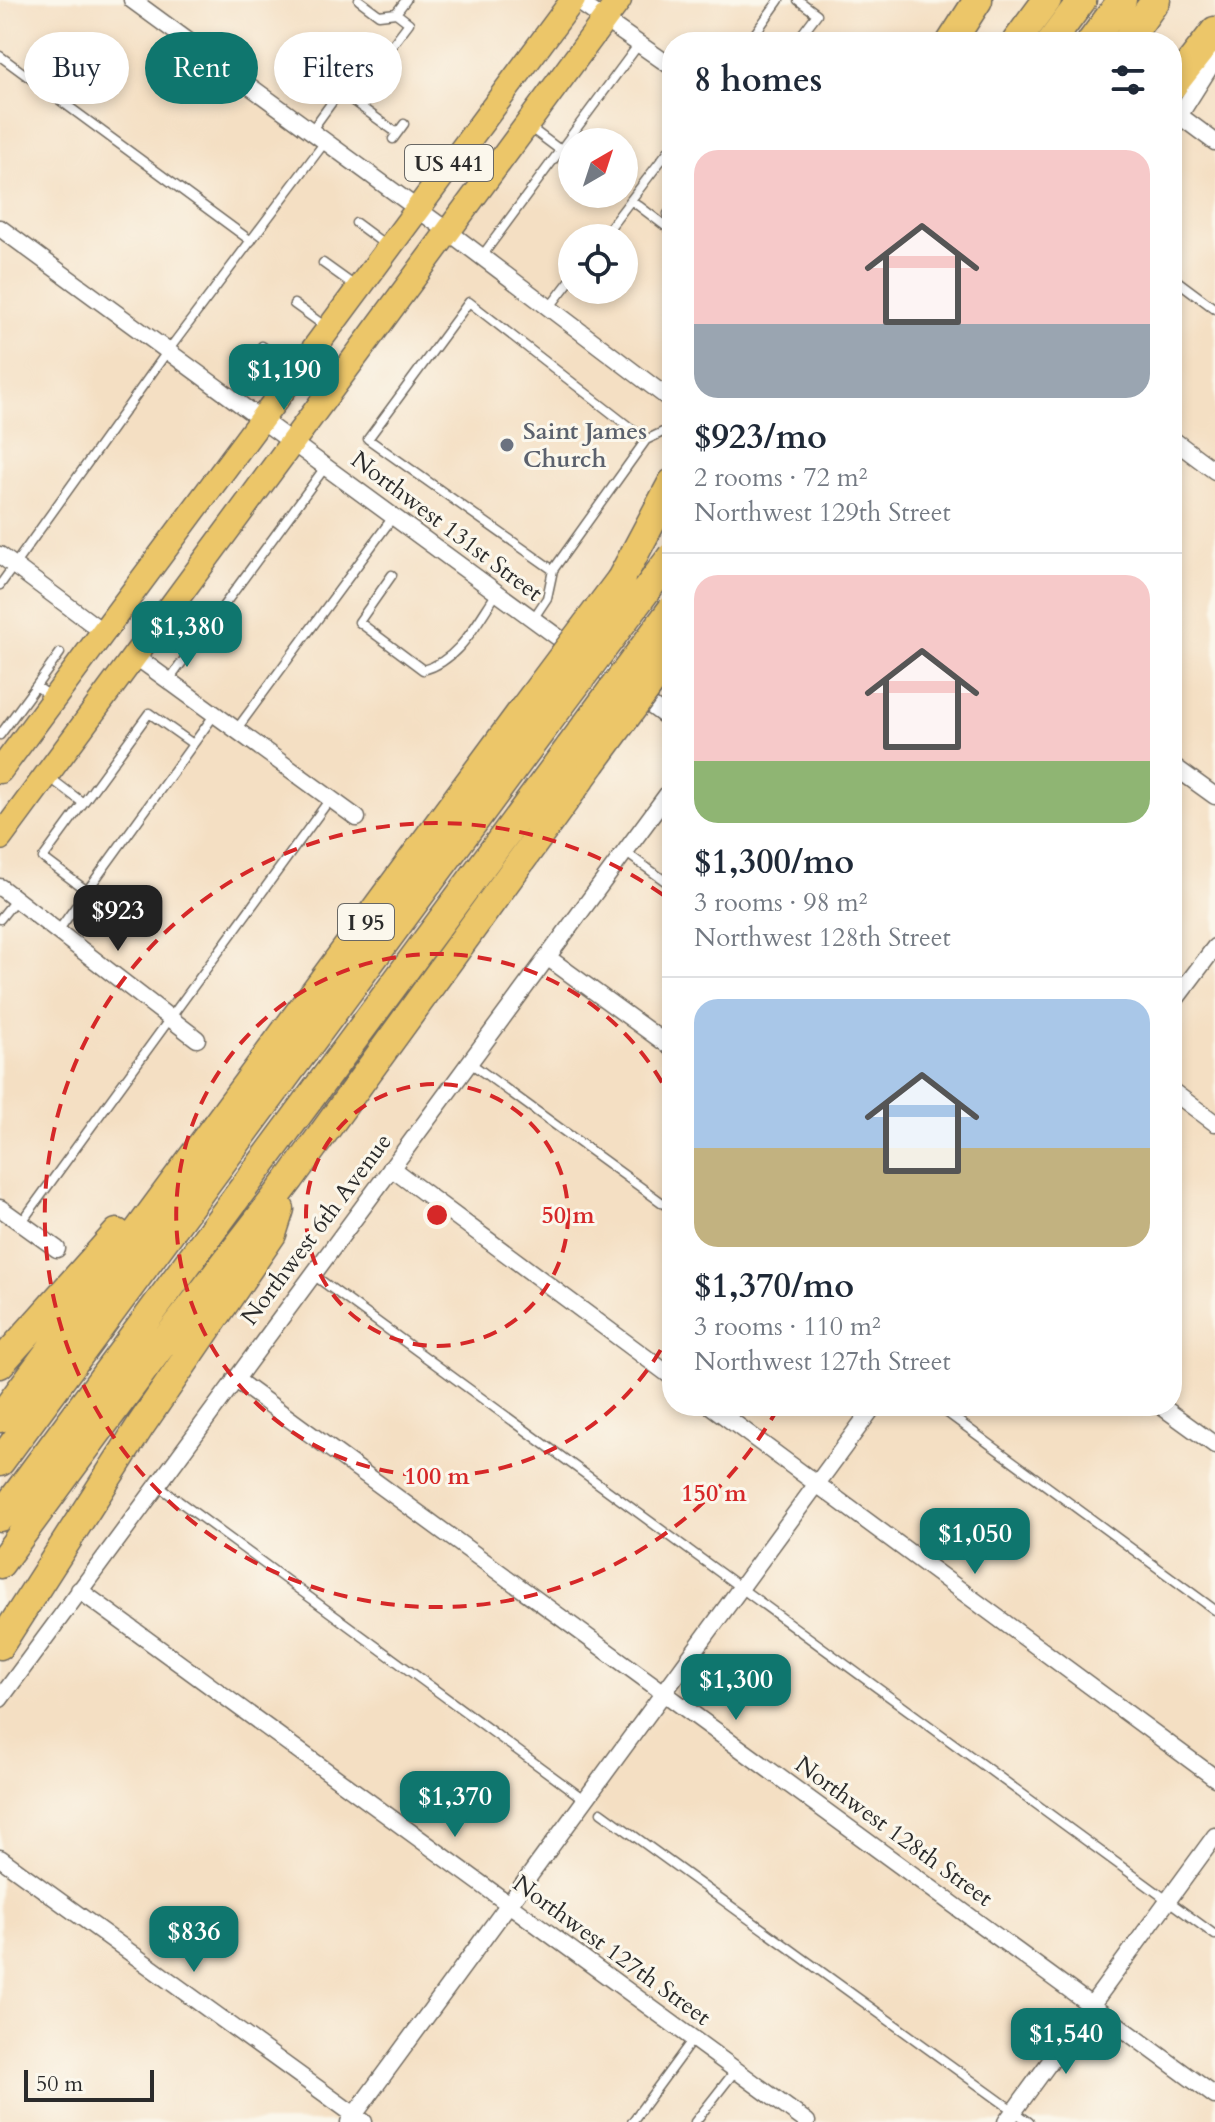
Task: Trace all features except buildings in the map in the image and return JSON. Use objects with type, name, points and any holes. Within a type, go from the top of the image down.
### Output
[{"type":"highway","points":[[957,32],[978,0]]},
{"type":"highway","points":[[1023,32],[1047,0]]},
{"type":"highway","points":[[1058,32],[1082,0]]},
{"type":"highway","points":[[1098,32],[1122,0]]},
{"type":"highway","points":[[1133,32],[1156,0]]},
{"type":"highway","points":[[1182,73],[1215,31]]},
{"type":"highway","points":[[621,579],[662,502]]},
{"type":"highway","name":"I 95","points":[[0,1418],[210,1133],[533,719],[621,579],[662,524]]},
{"type":"highway","points":[[0,1462],[533,719],[662,568]]},
{"type":"highway","points":[[0,1564],[158,1350],[290,1179],[581,755],[662,625]]},
{"type":"highway","points":[[0,1517],[581,755],[662,665]]},
{"type":"highway","points":[[0,1364],[33,1324],[210,1133]]},
{"type":"highway","points":[[0,1645],[141,1425],[272,1234],[290,1179]]},
{"type":"main road","name":"US 441","points":[[3,750],[45,692],[103,632],[415,209],[574,0]]},
{"type":"main road","name":"US 441","points":[[0,838],[619,0]]},
{"type":"main road","points":[[98,705],[112,663],[112,651],[103,632]]},
{"type":"street","points":[[132,0],[449,232],[662,393]]},
{"type":"street","points":[[574,0],[662,60]]},
{"type":"street","points":[[1182,111],[1215,59]]},
{"type":"street","points":[[1182,124],[1215,142]]},
{"type":"street","name":"Northwest 131st Street","points":[[0,228],[662,714]]},
{"type":"street","points":[[1182,446],[1215,471]]},
{"type":"street","points":[[0,555],[103,632]]},
{"type":"street","points":[[135,656],[357,818]]},
{"type":"street","points":[[1182,772],[1215,796]]},
{"type":"street","name":"Northwest 6th Avenue","points":[[0,1699],[662,802]]},
{"type":"street","points":[[0,887],[197,1039]]},
{"type":"street","points":[[1182,991],[1215,947]]},
{"type":"street","points":[[547,957],[662,1041]]},
{"type":"street","points":[[1182,1098],[1215,1123]]},
{"type":"street","points":[[391,1168],[662,1370]]},
{"type":"street","points":[[0,1208],[57,1249]]},
{"type":"street","name":"Northwest 128th Street","points":[[235,1379],[1215,2096]]},
{"type":"street","points":[[724,1416],[1215,1778]]},
{"type":"street","points":[[0,1858],[356,2120],[508,1903],[867,1416]]},
{"type":"street","points":[[1175,1416],[1215,1445]]},
{"type":"street","name":"Northwest 127th Street","points":[[79,1590],[807,2122]]},
{"type":"street","points":[[1010,2116],[1215,1836]]},
{"type":"lane","points":[[359,0],[379,15],[396,13],[409,23],[402,32]]},
{"type":"lane","points":[[396,13],[406,0]]},
{"type":"lane","points":[[756,32],[779,0]]},
{"type":"lane","points":[[798,0],[817,14],[804,32]]},
{"type":"lane","points":[[576,128],[639,44]]},
{"type":"lane","points":[[0,56],[251,241]]},
{"type":"lane","points":[[311,132],[330,104]]},
{"type":"lane","points":[[355,104],[395,136],[404,124]]},
{"type":"lane","points":[[527,125],[558,148]]},
{"type":"lane","points":[[0,585],[167,352],[325,142]]},
{"type":"lane","points":[[481,257],[558,153]]},
{"type":"lane","points":[[638,191],[662,159]]},
{"type":"lane","points":[[638,205],[662,223]]},
{"type":"lane","points":[[613,224],[625,208]]},
{"type":"lane","points":[[356,223],[388,246]]},
{"type":"lane","points":[[323,263],[357,288]]},
{"type":"lane","points":[[1182,284],[1215,309]]},
{"type":"lane","points":[[549,308],[558,296]]},
{"type":"lane","points":[[553,570],[368,439],[469,302],[646,440]]},
{"type":"lane","points":[[294,304],[328,328]]},
{"type":"lane","points":[[262,346],[296,371]]},
{"type":"lane","points":[[533,620],[547,598],[553,570],[646,440],[662,432]]},
{"type":"lane","points":[[168,680],[326,466]]},
{"type":"lane","points":[[236,730],[393,517]]},
{"type":"lane","points":[[392,575],[359,622],[423,670],[441,666],[451,657],[497,593]]},
{"type":"lane","points":[[45,692],[60,653]]},
{"type":"lane","points":[[87,891],[43,858],[149,713],[193,744]]},
{"type":"lane","points":[[57,931],[215,714]]},
{"type":"lane","points":[[46,774],[83,803]]},
{"type":"lane","points":[[21,1223],[331,799]]},
{"type":"lane","points":[[625,852],[662,879]]},
{"type":"lane","points":[[0,919],[16,899]]},
{"type":"lane","points":[[469,1062],[662,1203]]},
{"type":"lane","points":[[312,1274],[575,1468],[743,1586],[876,1688],[1215,1935]]},
{"type":"lane","points":[[952,1416],[1215,1610]]},
{"type":"lane","points":[[156,1485],[585,1800]]},
{"type":"lane","points":[[601,1812],[1010,2116],[1029,2122]]},
{"type":"lane","points":[[632,2122],[694,2039]]},
{"type":"lane","points":[[695,2122],[736,2070]]},
{"type":"place","name":"Saint James Church","points":[[507,445]]}]
